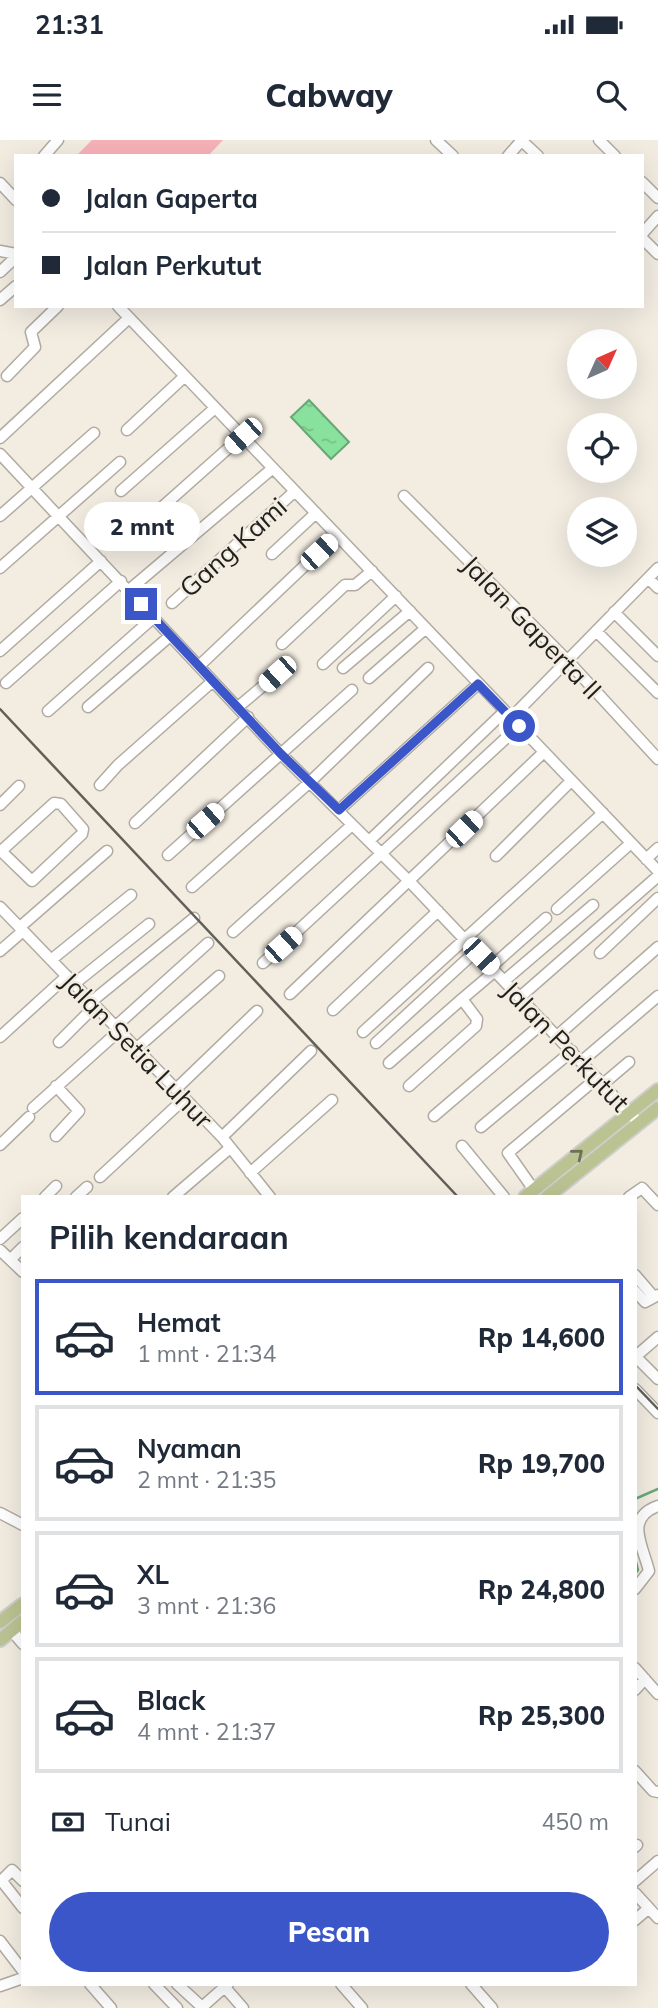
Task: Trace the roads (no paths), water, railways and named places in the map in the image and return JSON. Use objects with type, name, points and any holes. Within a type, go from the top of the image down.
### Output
[{"type":"main road","points":[[530,1194],[658,1090]]},
{"type":"main road","points":[[553,1195],[658,1108]]},
{"type":"main road","points":[[0,1622],[21,1606]]},
{"type":"main road","points":[[0,1640],[21,1623]]},
{"type":"street","points":[[46,154],[58,140]]},
{"type":"street","points":[[436,140],[451,154]]},
{"type":"street","points":[[510,154],[522,140],[536,154]]},
{"type":"street","points":[[599,140],[613,154]]},
{"type":"street","points":[[644,184],[658,198]]},
{"type":"street","points":[[644,234],[658,216]]},
{"type":"street","points":[[644,238],[658,254]]},
{"type":"street","points":[[0,272],[14,258]]},
{"type":"street","points":[[7,376],[36,347],[30,333],[56,308]]},
{"type":"street","points":[[120,308],[603,813],[658,874],[520,997]]},
{"type":"street","points":[[0,438],[129,318]]},
{"type":"street","points":[[127,430],[185,376]]},
{"type":"street","points":[[121,491],[215,408]]},
{"type":"street","points":[[0,516],[94,433]]},
{"type":"street","points":[[142,525],[243,436]]},
{"type":"street","name":"Jalan Perkutut","points":[[0,454],[281,754],[410,882],[639,1123]]},
{"type":"street","points":[[0,568],[120,462]]},
{"type":"street","points":[[129,590],[273,468]]},
{"type":"street","name":"Gang Kami","points":[[172,603],[295,492]]},
{"type":"street","name":"Jalan Gaperta II","points":[[404,496],[567,660],[658,759]]},
{"type":"street","points":[[272,554],[316,513]]},
{"type":"street","points":[[199,666],[337,535]]},
{"type":"street","points":[[0,651],[101,561]]},
{"type":"street","points":[[369,841],[567,660],[658,568]]},
{"type":"street","points":[[282,644],[345,585],[355,585],[372,571]]},
{"type":"street","points":[[648,578],[658,588]]},
{"type":"street","points":[[6,683],[121,581]]},
{"type":"street","points":[[323,664],[396,596]]},
{"type":"street","points":[[343,668],[410,611]]},
{"type":"street","points":[[614,612],[658,656]]},
{"type":"street","points":[[48,711],[153,618]]},
{"type":"street","points":[[369,678],[426,628]]},
{"type":"street","points":[[596,631],[658,693]]},
{"type":"street","points":[[88,707],[170,636]]},
{"type":"street","points":[[238,707],[288,665]]},
{"type":"street","points":[[192,887],[310,782],[428,668]]},
{"type":"street","points":[[100,785],[118,765],[213,681]]},
{"type":"street","points":[[339,810],[478,684]]},
{"type":"street","points":[[167,855],[352,690]]},
{"type":"street","points":[[135,823],[248,717]]},
{"type":"street","points":[[263,963],[382,856],[519,726]]},
{"type":"street","points":[[290,994],[544,752]]},
{"type":"street","points":[[496,856],[571,781]]},
{"type":"street","points":[[0,805],[19,786]]},
{"type":"street","points":[[55,802],[61,804],[83,828],[82,834],[32,881],[1,851],[55,802]]},
{"type":"street","points":[[363,1032],[603,813]]},
{"type":"street","points":[[233,932],[352,825]]},
{"type":"street","points":[[557,909],[631,843]]},
{"type":"street","points":[[646,859],[658,848]]},
{"type":"street","points":[[0,951],[107,851]]},
{"type":"street","points":[[51,960],[131,895]]},
{"type":"street","points":[[600,953],[658,898]]},
{"type":"street","points":[[504,981],[593,905]]},
{"type":"street","name":"Jalan Setia Luhur","points":[[1,909],[222,1137],[268,1195]]},
{"type":"street","points":[[333,1010],[438,911]]},
{"type":"street","points":[[59,1042],[93,1004],[194,918]]},
{"type":"street","points":[[389,1063],[462,999],[546,918]]},
{"type":"street","points":[[0,1037],[70,980],[149,924]]},
{"type":"street","points":[[0,1145],[56,1086],[208,943]]},
{"type":"street","points":[[558,1036],[658,947]]},
{"type":"street","points":[[376,1043],[476,951]]},
{"type":"street","points":[[137,1048],[219,976]]},
{"type":"street","points":[[582,1061],[658,996]]},
{"type":"street","points":[[409,1086],[476,1026],[477,1019],[462,999]]},
{"type":"street","points":[[176,1089],[257,1011]]},
{"type":"street","points":[[434,1116],[544,1022]]},
{"type":"street","points":[[222,1137],[311,1051]]},
{"type":"street","points":[[481,1127],[572,1051]]},
{"type":"street","points":[[530,1194],[508,1153],[600,1081],[629,1062]]},
{"type":"street","points":[[56,1086],[78,1107],[79,1112],[56,1136]]},
{"type":"street","points":[[100,1177],[185,1098]]},
{"type":"street","points":[[250,1173],[332,1100]]},
{"type":"street","points":[[462,1146],[502,1195]]},
{"type":"street","points":[[175,1195],[230,1148]]},
{"type":"street","points":[[47,1195],[57,1186]]},
{"type":"street","points":[[78,1195],[88,1187]]},
{"type":"street","points":[[632,1195],[642,1188],[658,1205]]},
{"type":"street","points":[[0,1239],[21,1220]]},
{"type":"street","points":[[11,1259],[21,1249]]},
{"type":"street","points":[[0,1250],[21,1270]]},
{"type":"street","points":[[637,1283],[645,1302],[656,1295]]},
{"type":"street","points":[[658,1337],[637,1356],[658,1380]]},
{"type":"street","points":[[637,1391],[658,1413]]},
{"type":"street","points":[[637,1525],[650,1509],[658,1506]]},
{"type":"street","points":[[0,1513],[21,1524]]},
{"type":"street","points":[[637,1536],[649,1570],[637,1585]]},
{"type":"street","points":[[12,1631],[21,1642]]},
{"type":"street","points":[[637,1670],[657,1690]]},
{"type":"street","points":[[637,1688],[645,1679]]},
{"type":"street","points":[[637,1773],[653,1791],[658,1792]]},
{"type":"street","points":[[637,1879],[658,1861]]},
{"type":"street","points":[[21,1879],[12,1870],[1,1881],[21,1906]]},
{"type":"street","points":[[637,1895],[655,1913],[637,1919]]},
{"type":"street","points":[[0,1941],[21,1968]]},
{"type":"street","points":[[0,1986],[21,1979]]},
{"type":"street","points":[[92,1986],[111,2008]]},
{"type":"street","points":[[156,1986],[177,2008]]},
{"type":"street","points":[[179,1986],[202,2007],[224,1986]]},
{"type":"street","points":[[226,1986],[243,2008]]},
{"type":"street","points":[[343,1986],[362,2008]]},
{"type":"street","points":[[473,1986],[492,2008]]},
{"type":"water","points":[[309,400],[349,442],[331,459],[291,417]]},
{"type":"waterway","points":[[637,1498],[658,1489]]},
{"type":"waterway","points":[[637,1566],[637,1571]]},
{"type":"railway","points":[[0,709],[456,1195]]},
{"type":"railway","points":[[637,1387],[658,1409]]}]
